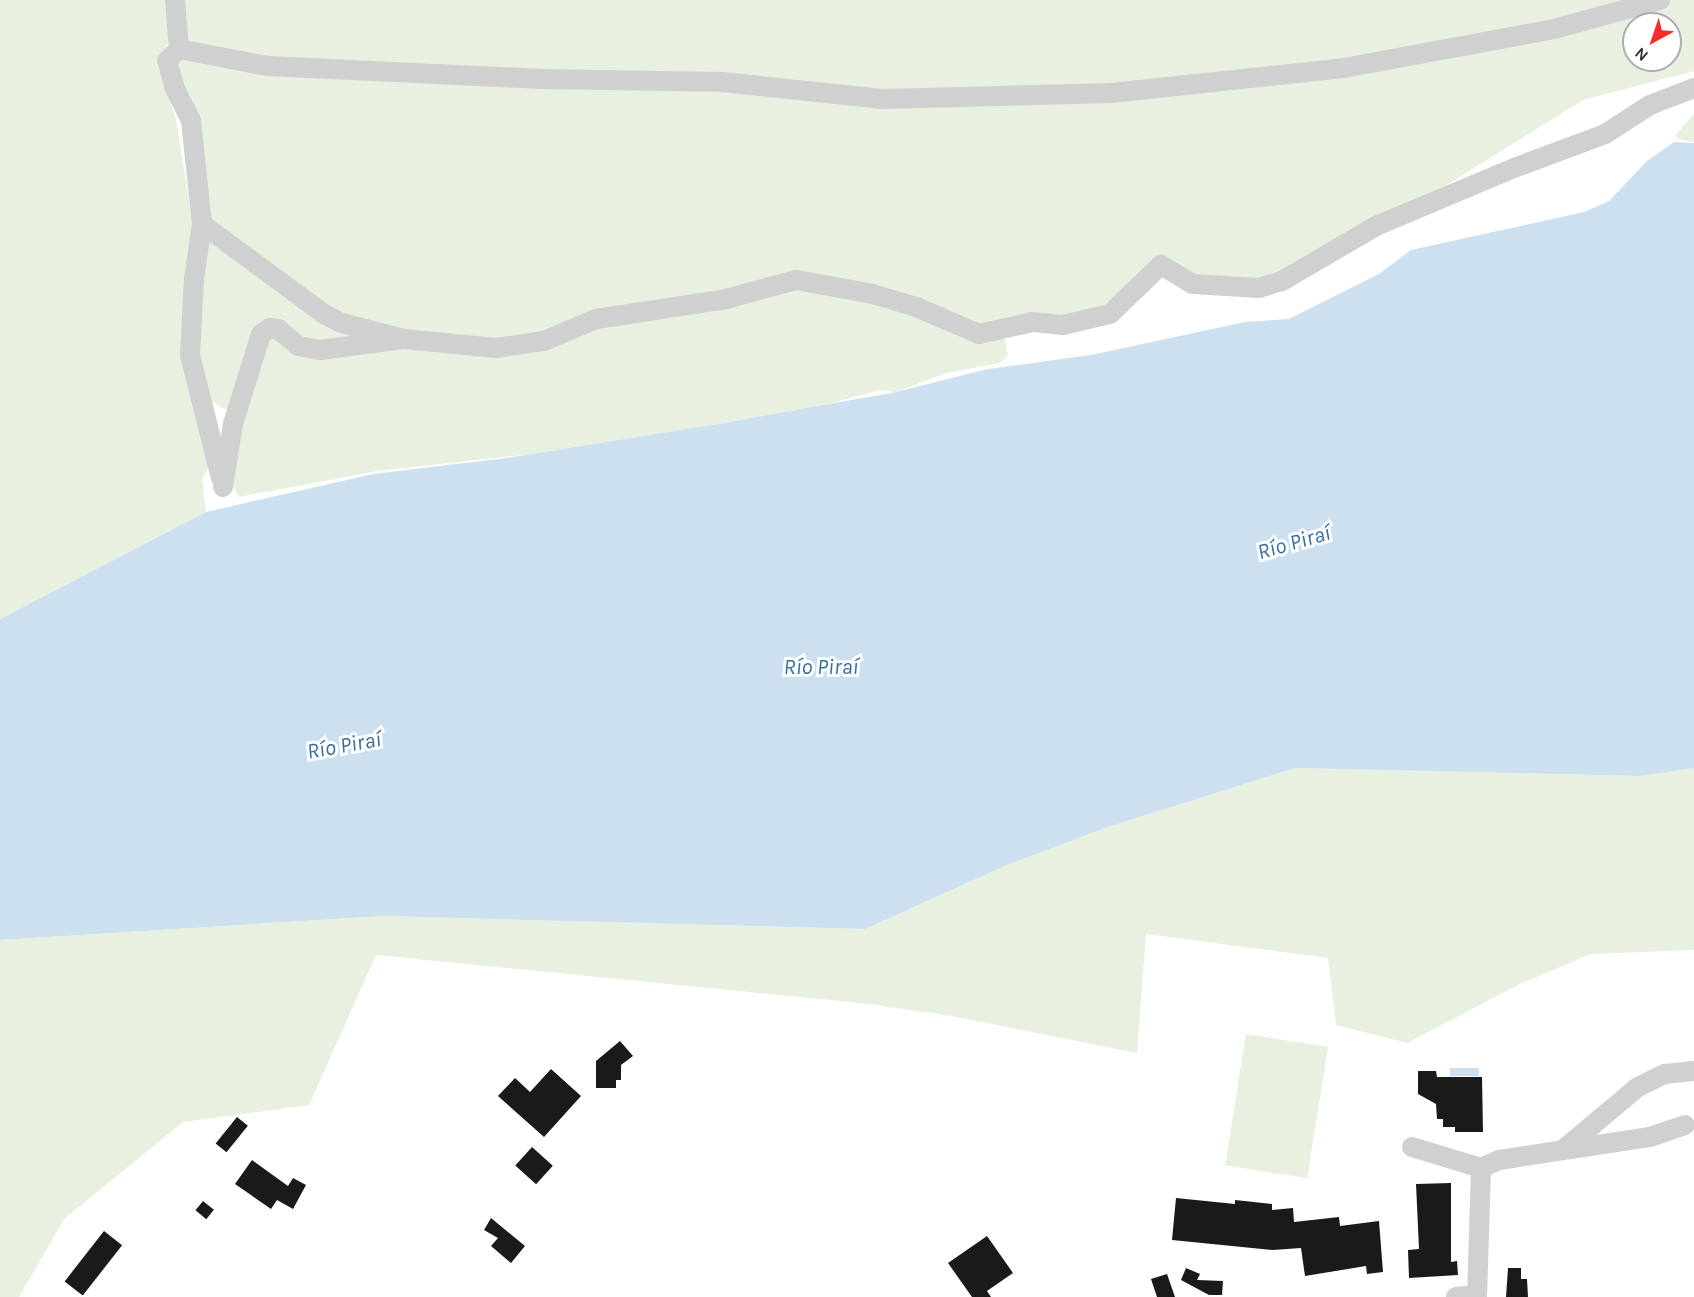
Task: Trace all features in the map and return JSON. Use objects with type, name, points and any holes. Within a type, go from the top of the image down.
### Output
[{"type":"street","points":[[175,0],[179,49],[167,61],[175,89],[191,121],[202,224],[193,289],[190,356],[223,487],[233,424],[261,334],[270,327],[278,329],[298,346],[320,350],[404,339]]},
{"type":"street","points":[[179,49],[214,58],[299,68],[722,82],[883,99],[1111,93],[1344,68],[1554,29],[1660,0]]},
{"type":"street","points":[[202,224],[324,314],[342,323],[404,339],[496,348],[544,341],[596,318],[726,299],[796,280],[873,294],[916,307],[979,334],[1002,326],[1033,322],[1063,325],[1110,314],[1161,265],[1194,284],[1259,288],[1282,282],[1376,226],[1514,168],[1605,134],[1650,105],[1694,88]]},
{"type":"street","points":[[1564,1149],[1638,1087],[1665,1074],[1694,1071]]},
{"type":"street","points":[[1412,1147],[1481,1168],[1499,1160],[1650,1137],[1685,1125]]},
{"type":"street","points":[[1456,1297],[1476,1296],[1481,1168]]},
{"type":"green space","points":[[0,0],[169,0],[172,37],[156,63],[176,119],[193,226],[185,371],[211,463],[202,479],[206,512],[0,619]]},
{"type":"green space","points":[[179,0],[1641,0],[1578,17],[1291,71],[957,94],[339,67],[189,45]]},
{"type":"green space","points":[[1672,0],[1694,0],[1694,71],[1583,100],[1408,209],[1278,278],[1195,280],[1166,260],[1109,308],[982,329],[819,279],[510,344],[350,322],[209,227],[191,101],[174,73],[180,57],[303,72],[1111,97],[1622,14],[1622,72],[1682,72],[1682,12],[1632,12]]},
{"type":"green space","points":[[1694,114],[1694,142],[1678,139],[1675,136]]},
{"type":"green space","points":[[204,235],[382,335],[318,348],[276,325],[230,410],[224,409],[208,398],[198,371]]},
{"type":"green space","points":[[795,284],[874,300],[1005,339],[1008,355],[1000,363],[946,373],[896,392],[879,390],[825,405],[688,429],[530,454],[377,471],[239,497],[231,483],[230,463],[264,334],[297,347],[434,346],[576,333]]},
{"type":"green space","points":[[1295,768],[1640,776],[1694,768],[1694,950],[1591,954],[1522,983],[1407,1043],[1336,1025],[1328,958],[1146,934],[1137,1053],[952,1016],[861,1003],[376,955],[309,1105],[183,1122],[64,1219],[19,1297],[0,1297],[0,940],[382,916],[865,929],[1007,865],[1105,828]]},
{"type":"green space","points":[[1246,1034],[1328,1047],[1307,1178],[1225,1165]]},
{"type":"water","name":"Río Piraí","points":[[1674,142],[1694,143],[1694,768],[1640,776],[1295,768],[1105,828],[1007,865],[865,929],[382,916],[0,940],[0,619],[206,512],[373,474],[507,458],[718,424],[896,392],[988,369],[1091,355],[1245,322],[1289,319],[1379,274],[1411,250],[1584,212],[1609,201],[1647,161]]},
{"type":"water","points":[[1450,1068],[1479,1068],[1479,1076],[1450,1076]]},
{"type":"building","points":[[620,1041],[633,1056],[621,1065],[621,1080],[616,1080],[616,1088],[596,1088],[596,1061]]},
{"type":"building","points":[[551,1069],[581,1096],[544,1137],[498,1096],[515,1078],[530,1092]]},
{"type":"building","points":[[1418,1071],[1436,1071],[1437,1077],[1482,1077],[1483,1132],[1455,1132],[1455,1127],[1443,1127],[1443,1119],[1437,1119],[1436,1104],[1418,1094]]},
{"type":"building","points":[[237,1117],[248,1126],[226,1152],[216,1143]]},
{"type":"building","points":[[532,1147],[553,1166],[536,1184],[515,1166]]},
{"type":"building","points":[[252,1160],[288,1186],[293,1178],[306,1185],[293,1209],[277,1200],[271,1209],[235,1184]]},
{"type":"building","points":[[1451,1183],[1451,1262],[1457,1261],[1458,1275],[1409,1278],[1408,1250],[1419,1249],[1416,1184]]},
{"type":"building","points":[[1176,1198],[1235,1204],[1235,1200],[1272,1204],[1272,1210],[1293,1208],[1294,1222],[1339,1217],[1340,1226],[1379,1221],[1383,1272],[1367,1274],[1366,1266],[1305,1276],[1301,1248],[1273,1250],[1172,1240]]},
{"type":"building","points":[[203,1201],[214,1210],[206,1219],[195,1210]]},
{"type":"building","points":[[491,1218],[525,1246],[511,1263],[491,1246],[498,1238],[484,1230]]},
{"type":"building","points":[[104,1231],[122,1245],[83,1296],[65,1281]]},
{"type":"building","points":[[987,1236],[1013,1273],[987,1291],[991,1297],[972,1297],[948,1263]]},
{"type":"building","points":[[1186,1268],[1200,1274],[1197,1280],[1223,1281],[1222,1295],[1209,1295],[1181,1280]]},
{"type":"building","points":[[1508,1268],[1521,1268],[1521,1279],[1527,1279],[1528,1297],[1506,1297]]},
{"type":"building","points":[[1167,1274],[1175,1297],[1157,1297],[1151,1279]]}]
